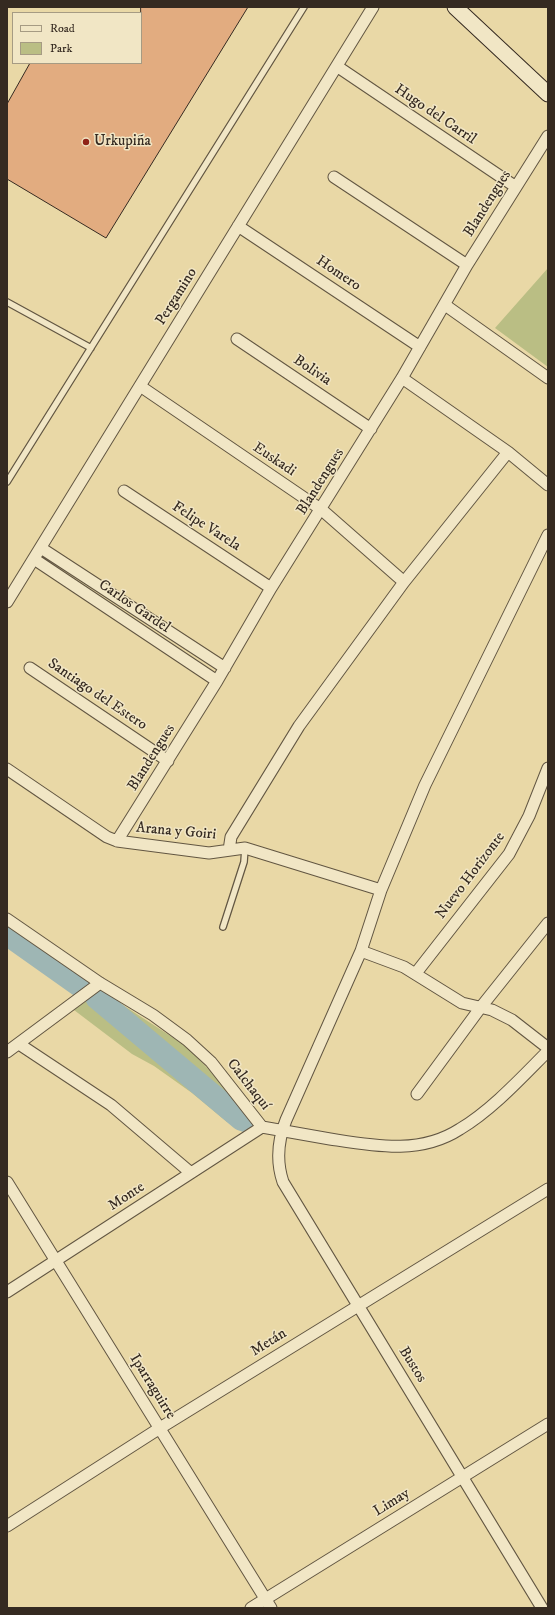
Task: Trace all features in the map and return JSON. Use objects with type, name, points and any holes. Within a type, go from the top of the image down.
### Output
[{"type":"street","name":"Pergamino","points":[[7,602],[42,548],[238,226],[338,67],[373,7]]},
{"type":"street","points":[[454,7],[548,94]]},
{"type":"street","name":"Hugo del Carril","points":[[338,67],[516,187]]},
{"type":"street","name":"Blandengues","points":[[117,841],[225,668],[271,588],[322,510],[402,378],[467,265],[548,136]]},
{"type":"street","points":[[334,177],[467,265]]},
{"type":"street","name":"Homero","points":[[238,226],[420,347]]},
{"type":"street","points":[[445,304],[548,378]]},
{"type":"street","name":"Bolivia","points":[[237,339],[371,429]]},
{"type":"street","points":[[402,378],[508,452],[548,485]]},
{"type":"street","name":"Euskadi","points":[[140,386],[322,510],[404,582]]},
{"type":"street","points":[[229,850],[231,837],[299,726],[404,582],[508,452]]},
{"type":"street","name":"Felipe Varela","points":[[124,491],[271,588]]},
{"type":"street","name":"Bustos","points":[[542,1608],[283,1182],[279,1169],[278,1156],[282,1131],[361,951],[381,890],[424,785],[548,535]]},
{"type":"street","name":"Carlos Gardel","points":[[42,548],[225,668]]},
{"type":"street","name":"Carlos Gardel","points":[[34,559],[217,681]]},
{"type":"street","name":"Santiago del Estero","points":[[30,668],[168,761]]},
{"type":"street","name":"Nuevo Horizonte","points":[[416,973],[509,854],[529,816],[548,768]]},
{"type":"street","name":"Arana y Goiri","points":[[7,769],[106,838],[117,841],[209,853],[245,848],[381,890]]},
{"type":"street","name":"Calchaquí","points":[[7,919],[100,983],[153,1015],[187,1040],[211,1062],[262,1127],[378,1146],[421,1145],[437,1141],[459,1130],[477,1118],[548,1050]]},
{"type":"street","points":[[417,1094],[481,1007],[548,924]]},
{"type":"street","points":[[361,951],[416,973],[462,1003],[492,1010],[512,1020],[548,1050]]},
{"type":"street","points":[[7,1052],[100,983]]},
{"type":"street","points":[[19,1044],[111,1105],[191,1173]]},
{"type":"street","name":"Monte","points":[[7,1292],[262,1127]]},
{"type":"street","name":"Iparraguirre","points":[[7,1182],[268,1604]]},
{"type":"street","name":"Metán","points":[[7,1526],[160,1428],[548,1189]]},
{"type":"street","name":"Limay","points":[[251,1608],[268,1604],[463,1477],[548,1424]]},
{"type":"lane","points":[[7,482],[304,7]]},
{"type":"lane","points":[[7,302],[91,348]]},
{"type":"lane","points":[[223,927],[244,862],[245,848]]},
{"type":"green space","points":[[548,268],[548,367],[495,328]]},
{"type":"green space","points":[[99,992],[109,996],[186,1046],[216,1077],[248,1118],[245,1127],[227,1122],[192,1093],[154,1066],[132,1054],[74,1010]]},
{"type":"building","name":"Urkupiña","points":[[141,7],[248,7],[106,238],[7,179],[7,104],[29,64],[142,64]]},
{"type":"waterway","points":[[7,934],[79,985]]},
{"type":"waterway","points":[[97,998],[241,1119],[250,1122]]},
{"type":"place","name":"Urkupiña","points":[[86,142]]}]
